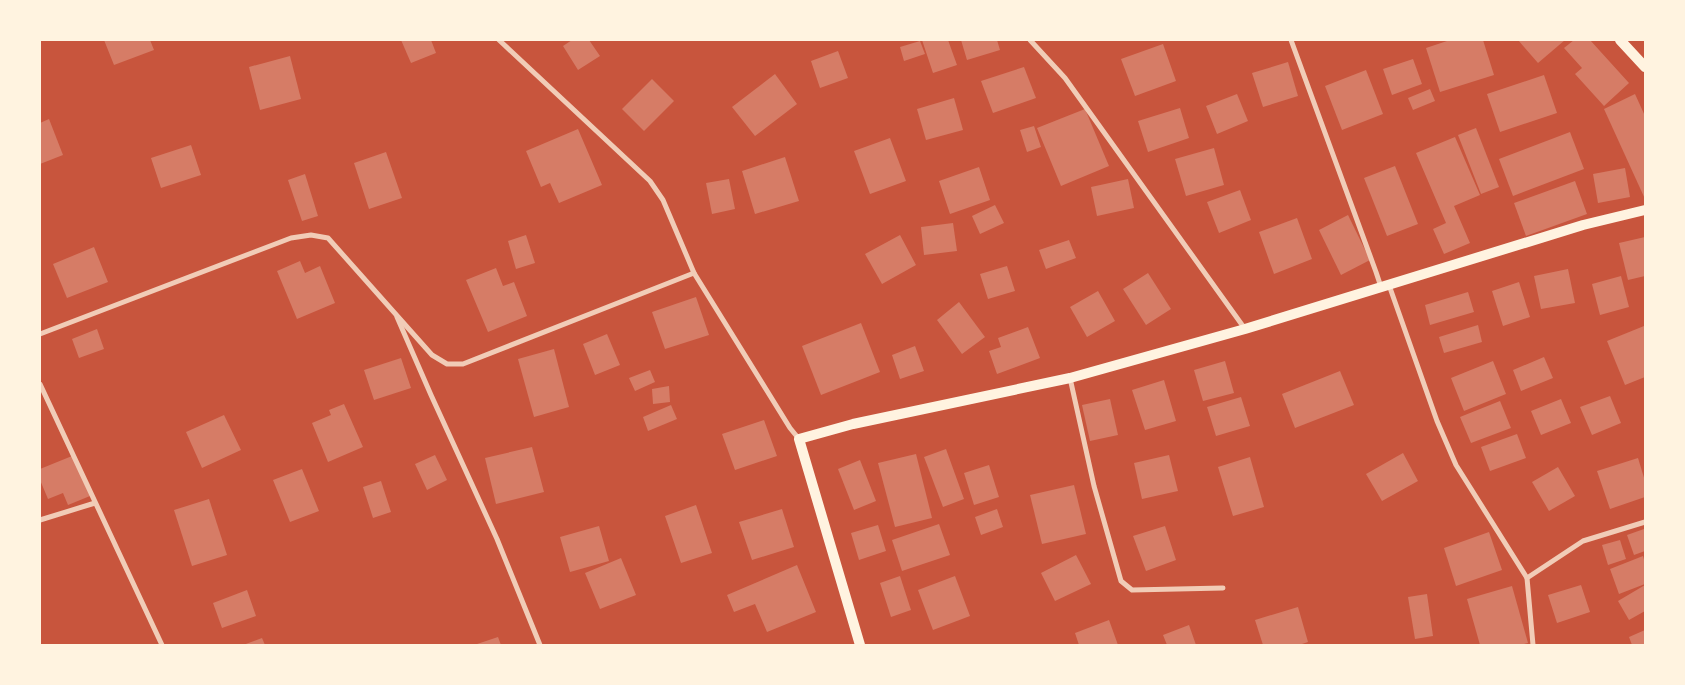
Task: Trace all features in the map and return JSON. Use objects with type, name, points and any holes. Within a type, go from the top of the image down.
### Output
[{"type":"main road","points":[[1620,40],[1645,67]]},
{"type":"main road","points":[[860,645],[800,439],[853,424],[1070,378],[1246,329],[1583,225],[1645,210]]},
{"type":"street","points":[[499,40],[650,181],[663,200],[694,273],[790,428],[800,439]]},
{"type":"street","points":[[1030,40],[1065,78],[1246,329]]},
{"type":"street","points":[[1291,40],[1376,272],[1385,286],[1456,465],[1527,578],[1533,645]]},
{"type":"street","points":[[40,334],[291,238],[311,235],[328,238],[432,355],[446,364],[463,364],[694,273]]},
{"type":"street","points":[[394,312],[497,539],[540,645]]},
{"type":"street","points":[[1070,378],[1094,486],[1121,581],[1132,590],[1223,588]]},
{"type":"street","points":[[40,384],[162,645]]},
{"type":"street","points":[[40,520],[95,503]]},
{"type":"street","points":[[1527,578],[1583,542],[1645,522]]},
{"type":"building","points":[[104,40],[150,40],[154,50],[114,65]]},
{"type":"building","points":[[401,40],[431,40],[436,53],[411,63]]},
{"type":"building","points":[[572,40],[589,40],[600,56],[578,70],[563,46]]},
{"type":"building","points":[[922,40],[948,40],[957,65],[933,73]]},
{"type":"building","points":[[961,40],[997,40],[1000,50],[967,60]]},
{"type":"building","points":[[1450,40],[1483,40],[1494,75],[1440,92],[1426,48]]},
{"type":"building","points":[[1518,40],[1565,40],[1538,63]]},
{"type":"building","points":[[1574,40],[1590,40],[1629,83],[1604,106],[1575,74],[1582,68],[1564,48]]},
{"type":"building","points":[[920,41],[925,54],[904,61],[900,47]]},
{"type":"building","points":[[1163,44],[1176,81],[1135,96],[1121,59]]},
{"type":"building","points":[[838,51],[848,78],[820,88],[811,61]]},
{"type":"building","points":[[290,56],[301,99],[260,110],[249,67]]},
{"type":"building","points":[[1413,59],[1422,84],[1392,95],[1383,69]]},
{"type":"building","points":[[1288,62],[1298,96],[1263,107],[1252,73]]},
{"type":"building","points":[[1024,67],[1036,98],[993,113],[981,81]]},
{"type":"building","points":[[1366,70],[1383,114],[1342,130],[1325,86]]},
{"type":"building","points":[[775,74],[797,104],[755,136],[732,107]]},
{"type":"building","points":[[1544,75],[1557,113],[1500,132],[1487,94]]},
{"type":"building","points":[[652,79],[674,101],[644,131],[622,109]]},
{"type":"building","points":[[1430,89],[1435,101],[1413,110],[1408,98]]},
{"type":"building","points":[[1237,94],[1248,121],[1217,134],[1206,106]]},
{"type":"building","points":[[1635,94],[1645,116],[1645,199],[1604,109]]},
{"type":"building","points":[[954,98],[963,130],[926,140],[917,109]]},
{"type":"building","points":[[1180,108],[1189,138],[1148,152],[1138,121]]},
{"type":"building","points":[[1085,109],[1109,166],[1061,186],[1037,128]]},
{"type":"building","points":[[49,119],[63,155],[40,164],[40,123]]},
{"type":"building","points":[[1034,126],[1041,147],[1027,152],[1020,130]]},
{"type":"building","points":[[1476,128],[1499,187],[1481,194],[1458,135]]},
{"type":"building","points":[[578,129],[602,185],[559,203],[550,183],[541,187],[526,151]]},
{"type":"building","points":[[1570,132],[1584,169],[1513,196],[1499,159]]},
{"type":"building","points":[[1455,137],[1480,195],[1454,206],[1470,243],[1444,254],[1433,229],[1446,223],[1416,153]]},
{"type":"building","points":[[890,138],[906,181],[870,194],[854,151]]},
{"type":"building","points":[[191,145],[201,175],[161,188],[151,158]]},
{"type":"building","points":[[1214,148],[1224,185],[1186,196],[1175,159]]},
{"type":"building","points":[[386,152],[402,198],[369,209],[354,163]]},
{"type":"building","points":[[785,157],[799,201],[755,214],[742,171]]},
{"type":"building","points":[[1395,166],[1418,224],[1387,236],[1364,178]]},
{"type":"building","points":[[979,167],[990,200],[950,214],[939,181]]},
{"type":"building","points":[[1625,168],[1630,197],[1598,203],[1593,174]]},
{"type":"building","points":[[305,174],[318,216],[302,221],[288,180]]},
{"type":"building","points":[[729,179],[735,209],[712,214],[706,183]]},
{"type":"building","points":[[1128,179],[1134,208],[1097,216],[1091,187]]},
{"type":"building","points":[[1575,181],[1587,214],[1526,236],[1514,203]]},
{"type":"building","points":[[1240,190],[1251,220],[1219,233],[1207,202]]},
{"type":"building","points":[[995,205],[1004,223],[980,234],[972,216]]},
{"type":"building","points":[[1348,215],[1370,260],[1341,275],[1319,230]]},
{"type":"building","points":[[1297,218],[1312,259],[1274,274],[1259,232]]},
{"type":"building","points":[[953,223],[957,251],[924,255],[921,227]]},
{"type":"building","points":[[526,235],[535,263],[516,269],[508,241]]},
{"type":"building","points":[[900,235],[916,265],[882,284],[865,254]]},
{"type":"building","points":[[1645,237],[1645,276],[1628,280],[1619,243]]},
{"type":"building","points":[[1069,240],[1076,258],[1046,269],[1039,250]]},
{"type":"building","points":[[94,247],[108,282],[67,298],[53,264]]},
{"type":"building","points":[[300,261],[305,273],[320,266],[335,303],[297,319],[277,271]]},
{"type":"building","points":[[1007,266],[1015,291],[988,299],[980,274]]},
{"type":"building","points":[[496,268],[503,286],[514,282],[527,316],[488,332],[466,280]]},
{"type":"building","points":[[1568,269],[1575,303],[1541,309],[1534,276]]},
{"type":"building","points":[[1148,273],[1171,309],[1146,325],[1123,289]]},
{"type":"building","points":[[1621,276],[1629,307],[1600,315],[1592,284]]},
{"type":"building","points":[[1519,282],[1530,317],[1503,326],[1492,291]]},
{"type":"building","points":[[1098,291],[1115,321],[1087,337],[1070,307]]},
{"type":"building","points":[[1468,292],[1474,312],[1430,325],[1425,305]]},
{"type":"building","points":[[696,297],[709,335],[665,349],[652,312]]},
{"type":"building","points":[[959,302],[985,337],[962,354],[937,320]]},
{"type":"building","points":[[861,323],[880,372],[821,395],[802,346]]},
{"type":"building","points":[[1478,325],[1482,342],[1444,353],[1439,337]]},
{"type":"building","points":[[1644,326],[1645,377],[1625,385],[1607,341]]},
{"type":"building","points":[[1028,327],[1040,358],[997,374],[989,351],[1001,347],[998,338]]},
{"type":"building","points":[[97,329],[104,349],[79,358],[72,339]]},
{"type":"building","points":[[607,334],[620,365],[595,375],[583,344]]},
{"type":"building","points":[[915,346],[924,371],[900,379],[892,355]]},
{"type":"building","points":[[554,349],[569,407],[534,417],[518,359]]},
{"type":"building","points":[[1544,357],[1553,378],[1521,391],[1513,370]]},
{"type":"building","points":[[401,358],[411,388],[374,400],[364,370]]},
{"type":"building","points":[[1225,361],[1234,393],[1203,401],[1194,370]]},
{"type":"building","points":[[1493,361],[1506,394],[1464,411],[1451,378]]},
{"type":"building","points":[[650,370],[655,382],[635,391],[629,378]]},
{"type":"building","points":[[1340,371],[1354,405],[1295,428],[1282,394]]},
{"type":"building","points":[[1164,380],[1176,421],[1145,430],[1132,390]]},
{"type":"building","points":[[669,386],[670,402],[653,404],[652,389]]},
{"type":"building","points":[[1610,396],[1621,423],[1592,435],[1580,407]]},
{"type":"building","points":[[1241,397],[1250,426],[1216,436],[1207,407]]},
{"type":"building","points":[[1110,399],[1118,435],[1090,441],[1082,405]]},
{"type":"building","points":[[1561,399],[1571,423],[1541,435],[1531,411]]},
{"type":"building","points":[[1500,401],[1511,428],[1471,443],[1460,417]]},
{"type":"building","points":[[344,404],[363,447],[328,462],[312,423],[331,415],[329,410]]},
{"type":"building","points":[[671,405],[677,419],[648,431],[643,417]]},
{"type":"building","points":[[224,415],[241,450],[202,468],[186,432]]},
{"type":"building","points":[[764,420],[777,456],[735,470],[722,434]]},
{"type":"building","points":[[1517,434],[1526,458],[1490,471],[1481,447]]},
{"type":"building","points":[[532,447],[544,492],[496,504],[485,458]]},
{"type":"building","points":[[946,449],[964,499],[943,507],[924,457]]},
{"type":"building","points":[[1403,453],[1418,481],[1382,501],[1366,474]]},
{"type":"building","points":[[916,454],[932,518],[895,527],[878,463]]},
{"type":"building","points":[[435,455],[447,480],[427,490],[415,464]]},
{"type":"building","points":[[1169,455],[1178,491],[1142,499],[1134,463]]},
{"type":"building","points":[[72,456],[90,496],[68,505],[63,493],[48,499],[40,480],[40,469]]},
{"type":"building","points":[[1250,457],[1264,507],[1233,516],[1218,467]]},
{"type":"building","points":[[1638,458],[1645,481],[1645,497],[1610,509],[1597,471]]},
{"type":"building","points":[[860,460],[876,501],[854,510],[838,469]]},
{"type":"building","points":[[989,465],[999,497],[974,505],[964,473]]},
{"type":"building","points":[[1558,467],[1575,496],[1549,511],[1532,482]]},
{"type":"building","points":[[302,469],[319,511],[290,522],[273,480]]},
{"type":"building","points":[[381,481],[391,512],[373,518],[363,487]]},
{"type":"building","points":[[1074,485],[1086,534],[1042,544],[1030,495]]},
{"type":"building","points":[[209,499],[227,555],[192,566],[174,510]]},
{"type":"building","points":[[696,505],[712,553],[681,563],[665,516]]},
{"type":"building","points":[[782,509],[794,547],[752,560],[739,522]]},
{"type":"building","points":[[997,509],[1003,527],[981,535],[975,517]]},
{"type":"building","points":[[939,524],[950,555],[902,571],[892,540]]},
{"type":"building","points":[[878,525],[886,551],[859,560],[851,533]]},
{"type":"building","points":[[599,526],[609,561],[570,572],[560,537]]},
{"type":"building","points":[[1165,526],[1176,560],[1146,571],[1133,536]]},
{"type":"building","points":[[1644,529],[1645,551],[1634,555],[1627,535]]},
{"type":"building","points":[[1489,532],[1502,570],[1456,586],[1444,548]]},
{"type":"building","points":[[1620,540],[1626,559],[1608,565],[1602,545]]},
{"type":"building","points":[[1076,555],[1091,584],[1055,601],[1041,573]]},
{"type":"building","points":[[1643,556],[1645,584],[1619,594],[1610,569]]},
{"type":"building","points":[[621,558],[636,595],[600,609],[585,573]]},
{"type":"building","points":[[797,565],[816,612],[767,632],[755,604],[734,612],[727,595]]},
{"type":"building","points":[[900,576],[911,610],[891,617],[880,583]]},
{"type":"building","points":[[955,576],[970,616],[933,630],[918,590]]},
{"type":"building","points":[[1581,585],[1590,612],[1557,623],[1548,595]]},
{"type":"building","points":[[1645,585],[1645,611],[1629,620],[1618,601]]},
{"type":"building","points":[[1512,586],[1528,643],[1520,645],[1480,645],[1467,599]]},
{"type":"building","points":[[247,590],[256,616],[222,628],[213,603]]},
{"type":"building","points":[[1427,594],[1433,636],[1415,639],[1408,597]]},
{"type":"building","points":[[1298,607],[1308,642],[1299,645],[1263,645],[1255,620]]},
{"type":"building","points":[[1109,620],[1118,645],[1079,645],[1075,633]]},
{"type":"building","points":[[1189,625],[1196,645],[1167,645],[1163,635]]},
{"type":"building","points":[[1645,630],[1645,645],[1632,645],[1629,637]]},
{"type":"building","points":[[498,637],[501,645],[474,645]]},
{"type":"building","points":[[262,638],[265,645],[243,645]]}]
